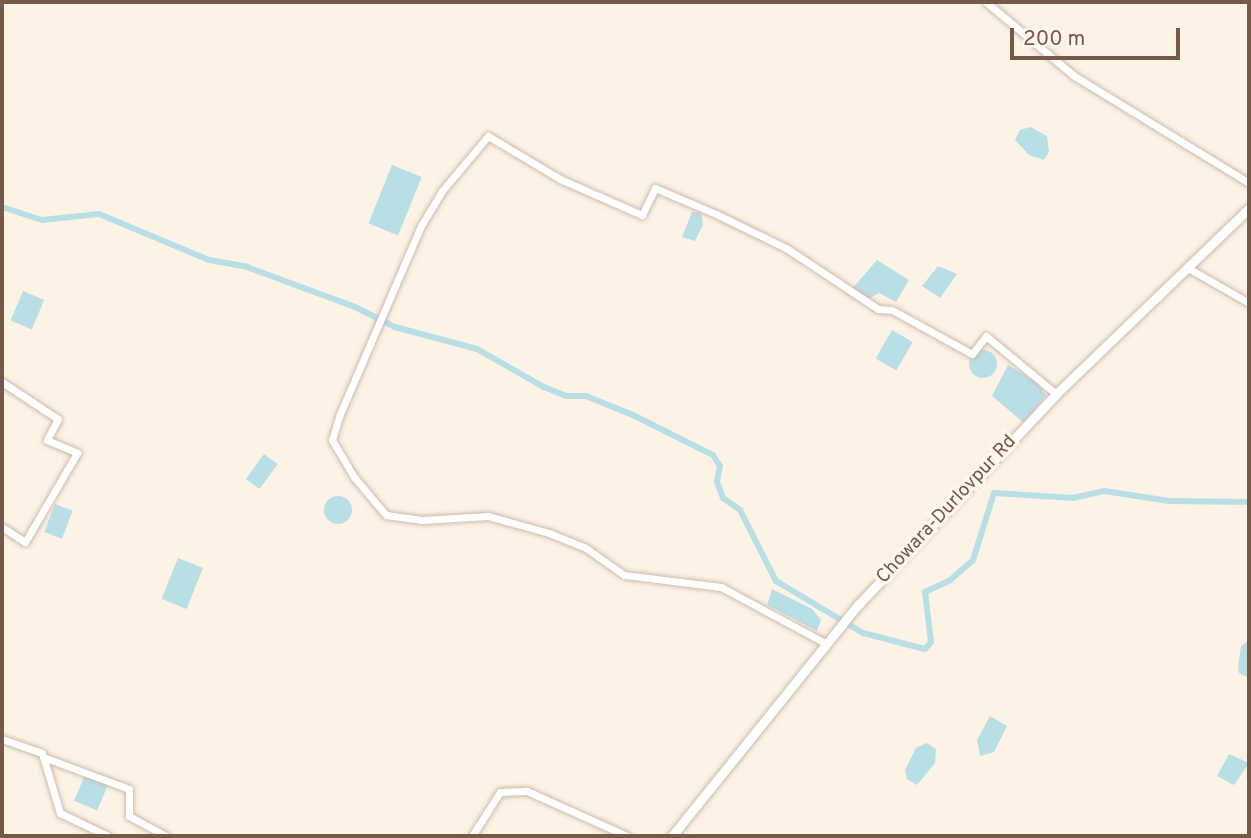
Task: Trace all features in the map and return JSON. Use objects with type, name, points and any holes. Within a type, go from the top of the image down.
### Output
[{"type":"street","points":[[986,2],[1073,75],[1249,183]]},
{"type":"street","points":[[827,644],[721,587],[624,575],[586,548],[549,533],[488,516],[422,520],[386,515],[354,477],[331,440],[380,329],[421,226],[442,191],[488,136],[560,179],[642,215],[654,188],[716,214],[786,248],[878,309],[892,310],[972,354],[986,336],[1056,394]]},
{"type":"street","name":"Chowara-Durlovpur Rd","points":[[672,836],[850,615],[1056,394],[1249,208]]},
{"type":"street","points":[[1188,268],[1249,303]]},
{"type":"street","points":[[2,382],[58,419],[47,440],[77,453],[25,542],[2,527]]},
{"type":"street","points":[[2,739],[129,789],[129,816],[166,836]]},
{"type":"street","points":[[43,757],[60,813],[108,836]]},
{"type":"street","points":[[472,836],[500,792],[527,791],[627,836]]},
{"type":"water","points":[[1030,127],[1047,136],[1049,152],[1044,160],[1029,155],[1015,140],[1020,130]]},
{"type":"water","points":[[392,165],[422,177],[398,235],[368,223]]},
{"type":"water","points":[[692,212],[701,213],[703,225],[695,241],[682,237]]},
{"type":"water","points":[[877,260],[909,280],[896,302],[879,293],[868,299],[851,290]]},
{"type":"water","points":[[938,266],[957,274],[940,298],[922,286]]},
{"type":"water","points":[[23,291],[44,300],[32,329],[10,320]]},
{"type":"water","points":[[892,330],[913,342],[896,371],[876,359]]},
{"type":"water","points":[[983,350],[993,354],[997,364],[993,374],[983,378],[973,374],[969,364],[973,354]]},
{"type":"water","points":[[1008,365],[1036,382],[1046,395],[1024,423],[992,396]]},
{"type":"water","points":[[264,454],[278,464],[260,489],[246,479]]},
{"type":"water","points":[[338,496],[348,500],[352,510],[348,520],[338,524],[328,520],[324,510],[328,500]]},
{"type":"water","points":[[55,504],[73,511],[62,539],[44,532]]},
{"type":"water","points":[[178,558],[203,568],[187,609],[162,599]]},
{"type":"water","points":[[772,589],[812,609],[821,620],[817,631],[767,605]]},
{"type":"water","points":[[1248,641],[1249,678],[1239,673],[1238,667],[1241,646]]},
{"type":"water","points":[[990,716],[1007,726],[994,752],[980,756],[977,740]]},
{"type":"water","points":[[927,743],[936,749],[935,763],[917,785],[907,779],[905,770],[916,748]]},
{"type":"water","points":[[1229,754],[1249,763],[1234,785],[1217,776]]},
{"type":"water","points":[[85,775],[108,785],[97,811],[74,801]]},
{"type":"waterway","points":[[2,207],[42,220],[99,214],[209,260],[247,267],[355,307],[395,327],[477,349],[544,387],[566,396],[586,396],[633,415],[713,455],[720,466],[717,482],[723,498],[740,510],[776,581],[863,633],[925,649],[931,642],[925,592],[949,581],[973,560],[994,493],[1073,498],[1104,491],[1169,501],[1249,502]]}]
